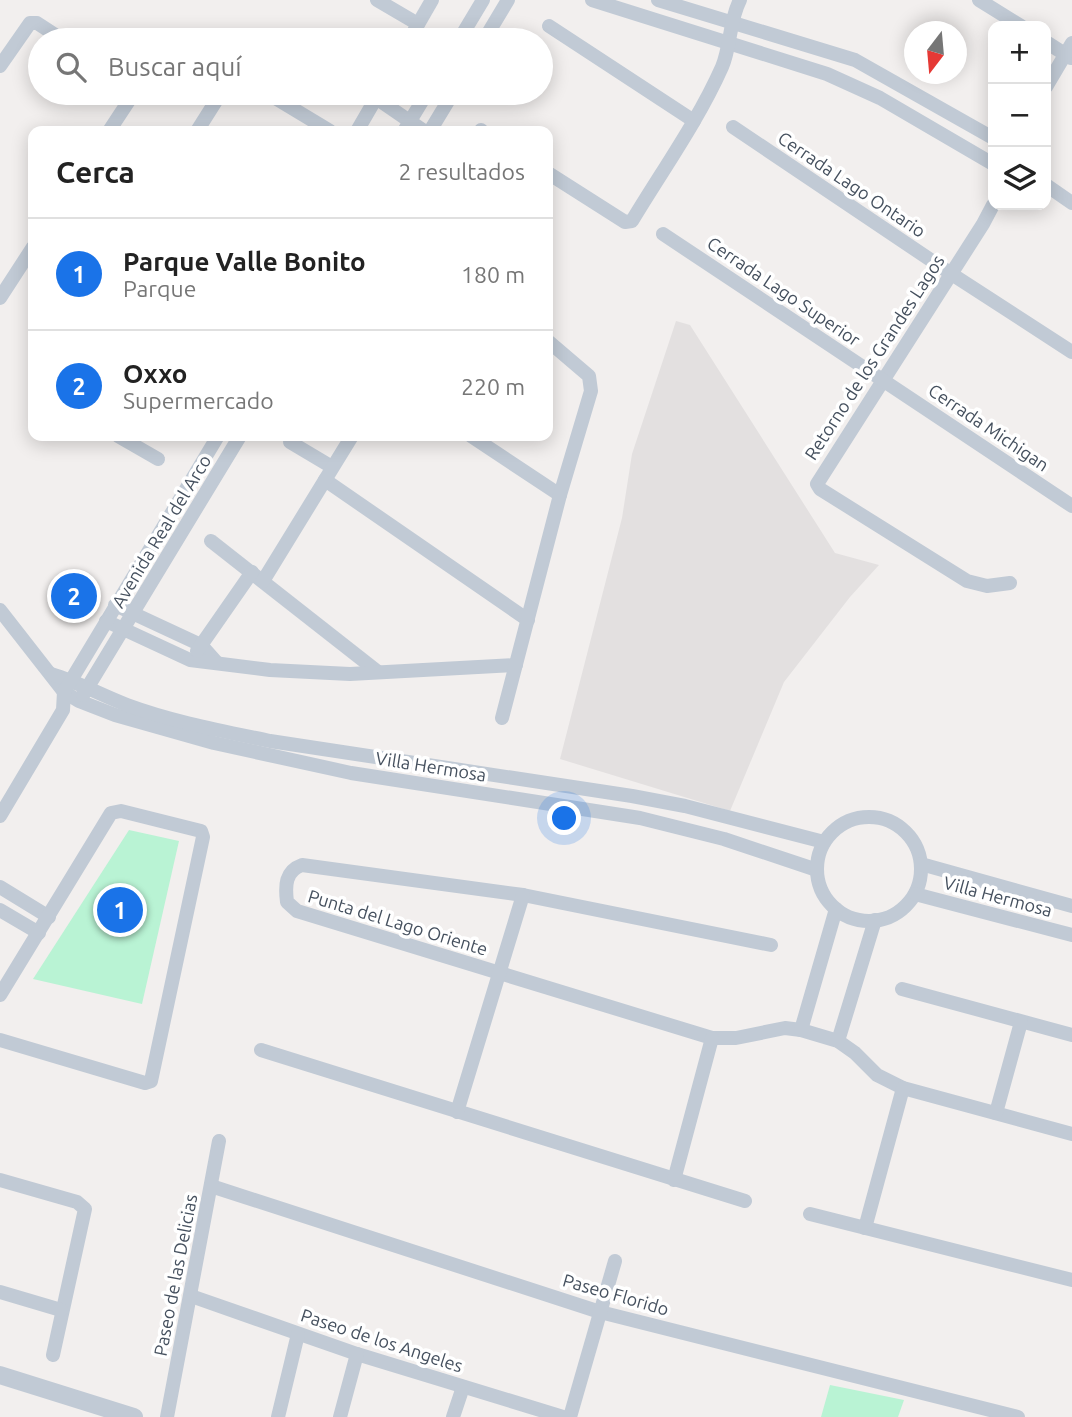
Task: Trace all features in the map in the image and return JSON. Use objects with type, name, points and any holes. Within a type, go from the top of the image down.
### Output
[{"type":"street","points":[[377,0],[418,24]]},
{"type":"street","points":[[416,28],[432,0]]},
{"type":"street","points":[[466,28],[483,0]]},
{"type":"street","points":[[491,28],[508,0]]},
{"type":"street","points":[[592,0],[827,74],[880,98],[988,161]]},
{"type":"street","points":[[659,0],[855,60],[988,135]]},
{"type":"street","points":[[553,176],[625,222],[632,221],[694,121],[722,67],[740,0]]},
{"type":"street","points":[[979,0],[1013,21]]},
{"type":"street","points":[[0,66],[30,23],[37,23],[45,28]]},
{"type":"street","points":[[553,29],[694,121]]},
{"type":"street","points":[[1048,84],[1070,51],[1051,44]]},
{"type":"street","points":[[112,126],[126,105]]},
{"type":"street","points":[[200,126],[213,105]]},
{"type":"street","points":[[287,105],[322,126]]},
{"type":"street","points":[[360,126],[373,105]]},
{"type":"street","points":[[387,105],[407,126],[419,105]]},
{"type":"street","points":[[438,105],[443,109]]},
{"type":"street","points":[[433,126],[446,105]]},
{"type":"street","name":"Cerrada Lago Ontario","points":[[733,127],[1072,352]]},
{"type":"street","points":[[1051,188],[1072,203]]},
{"type":"street","name":"Retorno de los Grandes Lagos","points":[[990,210],[818,481],[818,487],[967,581],[987,586],[1010,583]]},
{"type":"street","name":"Cerrada Lago Superior","points":[[663,234],[884,380]]},
{"type":"street","points":[[0,299],[28,255]]},
{"type":"street","points":[[502,718],[592,384],[589,376],[553,345]]},
{"type":"street","name":"Cerrada Michigan","points":[[884,380],[1072,506]]},
{"type":"street","points":[[127,441],[158,459]]},
{"type":"street","name":"Avenida Real del Arco","points":[[0,816],[63,710],[67,686],[215,441]]},
{"type":"street","name":"Avenida Real del Arco","points":[[63,710],[79,701],[88,688],[237,441]]},
{"type":"street","points":[[190,660],[257,576],[349,441]]},
{"type":"street","points":[[479,441],[560,495]]},
{"type":"street","points":[[290,442],[329,474],[528,620]]},
{"type":"street","points":[[211,541],[377,672]]},
{"type":"street","points":[[115,605],[201,645],[217,663]]},
{"type":"street","name":"Villa Hermosa","points":[[0,610],[51,674],[67,686],[79,701],[153,727],[316,766],[640,818],[724,839],[817,870]]},
{"type":"street","points":[[106,621],[190,660],[317,674],[516,665]]},
{"type":"street","name":"Villa Hermosa","points":[[67,686],[88,688],[128,705],[167,717],[270,741],[632,796],[685,806],[824,842]]},
{"type":"street","points":[[0,995],[108,817],[116,811],[201,831],[203,836],[151,1081],[145,1083],[0,1040]]},
{"type":"street","points":[[875,817],[906,832],[921,864],[919,885],[915,894],[898,912],[875,920],[854,918],[836,909],[822,891],[817,870],[824,842],[832,833],[852,820],[875,817]]},
{"type":"street","name":"Villa Hermosa","points":[[921,864],[1072,906]]},
{"type":"street","name":"Punta del Lago Oriente","points":[[771,945],[523,895],[302,865],[293,868],[285,888],[287,902],[297,911],[712,1038],[736,1038],[785,1028],[838,1041]]},
{"type":"street","points":[[0,887],[49,917]]},
{"type":"street","name":"Villa Hermosa","points":[[915,894],[1072,935]]},
{"type":"street","points":[[457,1112],[523,895]]},
{"type":"street","points":[[0,909],[39,933]]},
{"type":"street","points":[[801,1030],[836,909]]},
{"type":"street","points":[[875,920],[838,1041],[855,1053],[877,1075],[903,1088],[1072,1134]]},
{"type":"street","points":[[902,989],[1072,1035]]},
{"type":"street","points":[[996,1113],[1021,1022]]},
{"type":"street","points":[[674,1180],[712,1038]]},
{"type":"street","points":[[261,1050],[745,1201]]},
{"type":"street","points":[[865,1228],[903,1088]]},
{"type":"street","name":"Paseo de las Delicias","points":[[167,1417],[219,1140]]},
{"type":"street","points":[[0,1180],[77,1202],[85,1209],[53,1355]]},
{"type":"street","name":"Paseo Florido","points":[[211,1186],[600,1312],[1018,1417]]},
{"type":"street","points":[[810,1214],[1072,1280]]},
{"type":"street","points":[[570,1417],[615,1261]]},
{"type":"street","points":[[0,1293],[61,1310]]},
{"type":"street","name":"Paseo de los Angeles","points":[[191,1296],[357,1354],[563,1417]]},
{"type":"street","points":[[278,1417],[298,1334]]},
{"type":"street","points":[[340,1417],[357,1354]]},
{"type":"street","points":[[0,1375],[134,1417]]},
{"type":"street","points":[[453,1417],[463,1387]]},
{"type":"shaded area","points":[[676,321],[690,325],[835,553],[879,565],[850,597],[784,682],[730,811],[560,759],[622,518],[632,454]]},
{"type":"green space","points":[[129,830],[179,841],[142,1004],[33,979]]},
{"type":"green space","points":[[830,1385],[904,1400],[898,1417],[821,1417]]},
{"type":"place","name":"Oxxo","points":[[74,596]]},
{"type":"place","name":"Parque Valle Bonito","points":[[120,910]]}]
